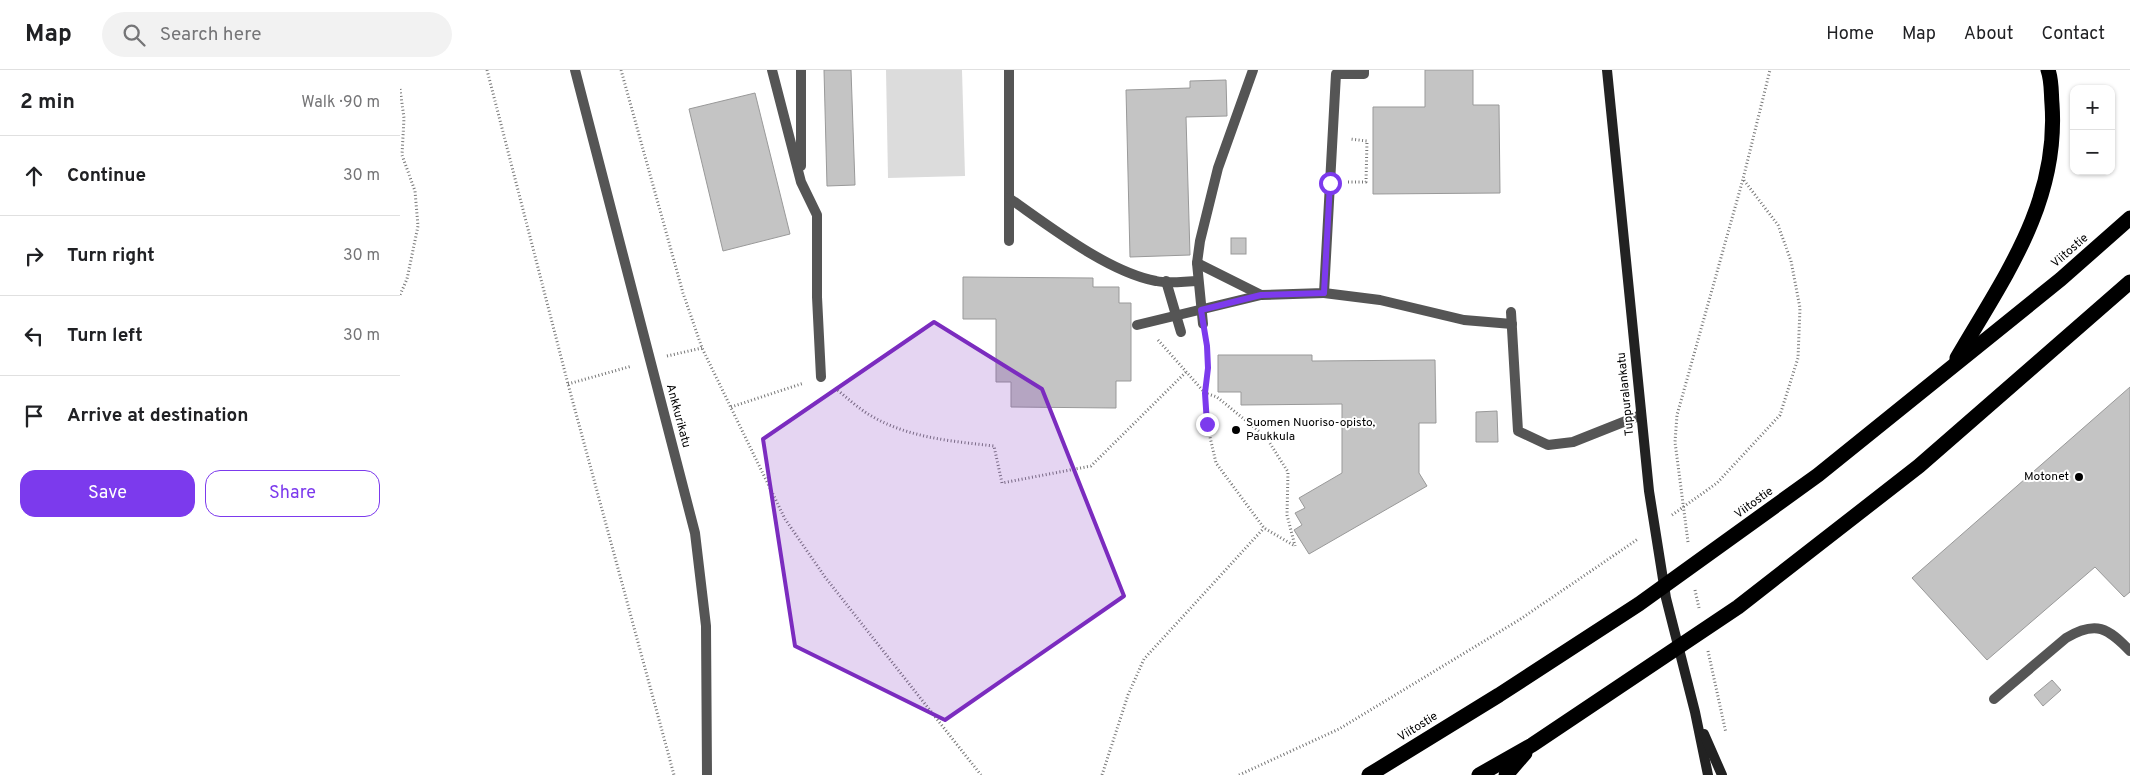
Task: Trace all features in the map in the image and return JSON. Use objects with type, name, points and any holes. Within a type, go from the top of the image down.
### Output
[{"type":"highway","points":[[1953,366],[2030,229],[2048,178],[2054,125],[2048,70]]},
{"type":"highway","name":"Viitostie","points":[[1369,775],[1499,695],[1640,604],[1818,475],[2061,279],[2130,218]]},
{"type":"highway","points":[[1479,775],[1532,745],[1738,607],[1919,466],[2130,282]]},
{"type":"highway","points":[[1506,775],[1532,745]]},
{"type":"street","name":"Ankkurikatu","points":[[575,70],[695,533],[706,626],[707,775]]},
{"type":"street","points":[[772,70],[801,182],[817,215],[817,297],[820,377]]},
{"type":"street","points":[[801,70],[801,182]]},
{"type":"street","points":[[1009,70],[1009,241]]},
{"type":"street","points":[[1203,324],[1196,264],[1200,241],[1218,168],[1253,70]]},
{"type":"street","points":[[1324,293],[1336,74],[1364,74],[1364,70]]},
{"type":"street","name":"Tuppuralankatu","points":[[1607,70],[1649,492],[1666,598],[1695,712],[1708,775]]},
{"type":"street","points":[[1009,198],[1064,237],[1121,270],[1157,281],[1198,281]]},
{"type":"street","points":[[1196,264],[1261,295]]},
{"type":"street","points":[[1166,281],[1181,332]]},
{"type":"street","points":[[1137,325],[1261,295],[1324,293],[1380,300],[1464,320],[1512,324]]},
{"type":"street","points":[[1511,312],[1518,431],[1548,445],[1573,442],[1641,415]]},
{"type":"street","points":[[1994,699],[2066,638],[2077,632],[2089,628],[2103,630],[2114,634],[2130,651]]},
{"type":"street","name":"Tuppuralankatu","points":[[1695,712],[1722,775]]},
{"type":"path","points":[[487,70],[571,394],[674,775]]},
{"type":"path","points":[[621,70],[683,294],[702,348],[790,526],[825,577],[981,775]]},
{"type":"path","points":[[1680,482],[1675,442],[1677,415],[1743,178],[1770,70]]},
{"type":"path","points":[[400,89],[404,118],[402,155],[415,191],[418,226],[407,279],[400,295]]},
{"type":"path","points":[[1330,183],[1366,182],[1367,141],[1333,137]]},
{"type":"path","points":[[1670,516],[1717,483],[1780,416],[1798,358],[1800,308],[1792,261],[1778,225],[1743,178]]},
{"type":"path","points":[[1181,332],[1157,340],[1205,393],[1217,397],[1266,437],[1288,472],[1287,515],[1295,546],[1264,528],[1216,463],[1207,424],[1205,393],[1208,361],[1203,324]]},
{"type":"path","points":[[731,407],[820,377],[868,414],[902,431],[942,440],[994,446],[1002,483],[1091,466],[1186,372]]},
{"type":"path","points":[[1102,775],[1128,695],[1144,659],[1264,528]]},
{"type":"path","points":[[1239,775],[1339,729],[1520,620],[1638,538]]},
{"type":"path","points":[[1717,691],[1723,724],[1729,740]]},
{"type":"highlighted area","points":[[934,322],[1042,389],[1124,596],[945,720],[795,646],[763,439]]},
{"type":"shaded area","points":[[886,70],[962,70],[965,176],[888,178]]},
{"type":"building","points":[[824,70],[851,70],[855,185],[827,186]]},
{"type":"building","points":[[1425,70],[1473,70],[1473,105],[1499,105],[1500,193],[1373,194],[1373,107],[1425,107]]},
{"type":"building","points":[[1226,80],[1227,116],[1186,117],[1190,255],[1130,257],[1126,90],[1190,88],[1190,81]]},
{"type":"building","points":[[755,93],[790,234],[723,251],[689,109]]},
{"type":"building","points":[[1231,238],[1246,238],[1246,254],[1231,254]]},
{"type":"building","points":[[963,277],[1093,278],[1093,287],[1119,287],[1119,303],[1131,303],[1131,381],[1116,381],[1116,408],[1011,407],[1011,382],[996,382],[996,319],[963,319]]},
{"type":"building","points":[[1218,355],[1312,355],[1312,361],[1435,360],[1436,423],[1419,423],[1419,473],[1427,486],[1309,554],[1294,530],[1302,525],[1295,513],[1305,508],[1299,498],[1342,473],[1342,404],[1241,405],[1241,392],[1218,392]]},
{"type":"building","name":"Motonet","points":[[2130,387],[2130,592],[2124,597],[2095,567],[1987,660],[1912,578]]},
{"type":"building","points":[[1497,411],[1498,442],[1476,442],[1476,412]]},
{"type":"building","points":[[2052,680],[2061,690],[2043,706],[2034,695]]},
{"type":"place","name":"Suomen Nuoriso-opisto, Paukkula","points":[[1236,430]]},
{"type":"place","name":"Motonet","points":[[2079,477]]},
{"type":"route","points":[[1207,424],[1205,393],[1208,368],[1207,346],[1201,310],[1261,295],[1324,293],[1330,183]]}]
